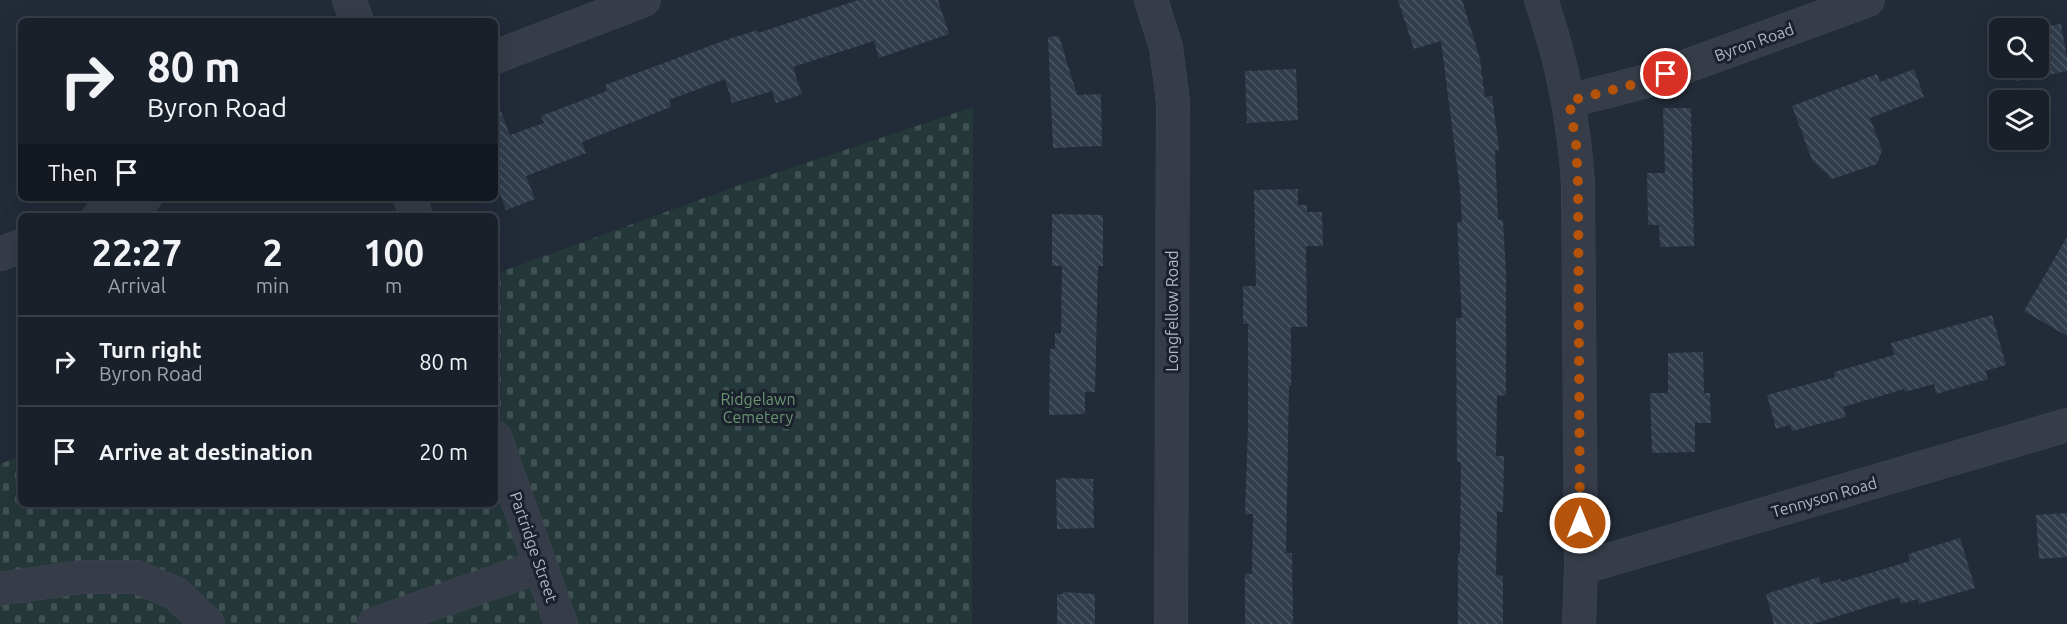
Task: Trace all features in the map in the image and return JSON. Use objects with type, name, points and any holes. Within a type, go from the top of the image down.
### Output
[{"type":"street","points":[[349,0],[356,18]]},
{"type":"street","points":[[498,56],[644,0]]},
{"type":"street","name":"Longfellow Road","points":[[1151,0],[1168,56],[1173,102],[1171,624]]},
{"type":"street","points":[[1541,0],[1561,64],[1576,143],[1581,568],[1579,624]]},
{"type":"street","name":"Byron Road","points":[[1569,101],[1643,82],[1868,0]]},
{"type":"street","points":[[107,213],[137,201]]},
{"type":"street","name":"Tennyson Road","points":[[1581,568],[2067,425]]},
{"type":"street","name":"Partridge Street","points":[[498,445],[561,624]]},
{"type":"street","points":[[374,624],[541,566]]},
{"type":"street","points":[[0,589],[81,577],[136,577],[175,592],[208,624]]},
{"type":"green space","name":"Ridgelawn Cemetery","points":[[973,107],[972,624],[0,624],[0,464],[18,457],[18,507],[498,507],[498,273],[737,186]]},
{"type":"building","points":[[858,0],[938,0],[949,34],[879,58],[874,41],[793,67],[802,94],[776,103],[772,91],[732,103],[725,79],[669,100],[671,107],[582,142],[586,153],[526,176],[535,199],[506,210],[498,188],[498,105],[510,135],[544,123],[541,116],[607,91],[605,85],[723,41],[757,30],[758,33]]},
{"type":"building","points":[[1398,0],[1462,0],[1480,59],[1485,97],[1492,96],[1499,150],[1495,151],[1498,220],[1503,220],[1506,273],[1506,395],[1497,396],[1496,456],[1504,456],[1503,512],[1497,512],[1496,575],[1503,576],[1503,624],[1458,624],[1461,462],[1457,462],[1456,318],[1462,318],[1457,222],[1462,222],[1460,189],[1441,41],[1414,49]]},
{"type":"building","points":[[2061,24],[2067,71],[2049,75],[2049,26]]},
{"type":"building","points":[[1059,36],[1077,95],[1101,94],[1102,146],[1053,148],[1048,37]]},
{"type":"building","points":[[1296,69],[1298,120],[1247,123],[1245,71]]},
{"type":"building","points":[[1914,69],[1924,97],[1870,118],[1882,150],[1877,164],[1832,179],[1812,160],[1792,106],[1877,74],[1880,82]]},
{"type":"building","points":[[2015,78],[2031,78],[2016,81]]},
{"type":"building","points":[[1663,108],[1691,108],[1694,246],[1660,247],[1659,225],[1648,225],[1647,173],[1665,173]]},
{"type":"building","points":[[1298,189],[1298,205],[1307,205],[1307,212],[1322,212],[1323,246],[1306,246],[1307,327],[1291,327],[1286,553],[1292,553],[1293,624],[1245,624],[1245,574],[1252,574],[1253,514],[1245,514],[1248,324],[1243,324],[1243,286],[1256,286],[1254,190]]},
{"type":"building","points":[[1052,214],[1103,215],[1103,266],[1098,266],[1095,392],[1085,392],[1085,414],[1049,415],[1050,349],[1055,349],[1055,333],[1061,333],[1062,266],[1052,266]]},
{"type":"building","points":[[2067,237],[2067,336],[2024,311]]},
{"type":"building","points":[[1992,315],[2006,365],[1985,371],[1988,379],[1936,394],[1934,384],[1905,392],[1904,389],[1843,407],[1846,417],[1792,431],[1790,425],[1776,429],[1767,395],[1835,377],[1834,372],[1894,355],[1891,343]]},
{"type":"building","points":[[1703,352],[1704,393],[1710,393],[1711,423],[1695,423],[1695,452],[1652,453],[1650,393],[1668,393],[1668,353]]},
{"type":"building","points":[[1062,478],[1093,479],[1094,528],[1057,529],[1056,480]]},
{"type":"building","points":[[2067,513],[2067,557],[2039,559],[2036,515]]},
{"type":"building","points":[[1960,538],[1975,588],[1919,604],[1918,599],[1901,604],[1899,597],[1813,624],[1774,624],[1766,594],[1819,577],[1821,584],[1840,579],[1841,582],[1910,561],[1908,554]]},
{"type":"building","points":[[1063,592],[1095,594],[1095,624],[1057,624],[1057,594],[1063,594]]},
{"type":"route","points":[[1580,523],[1578,184],[1576,143],[1569,101],[1666,74]]}]
